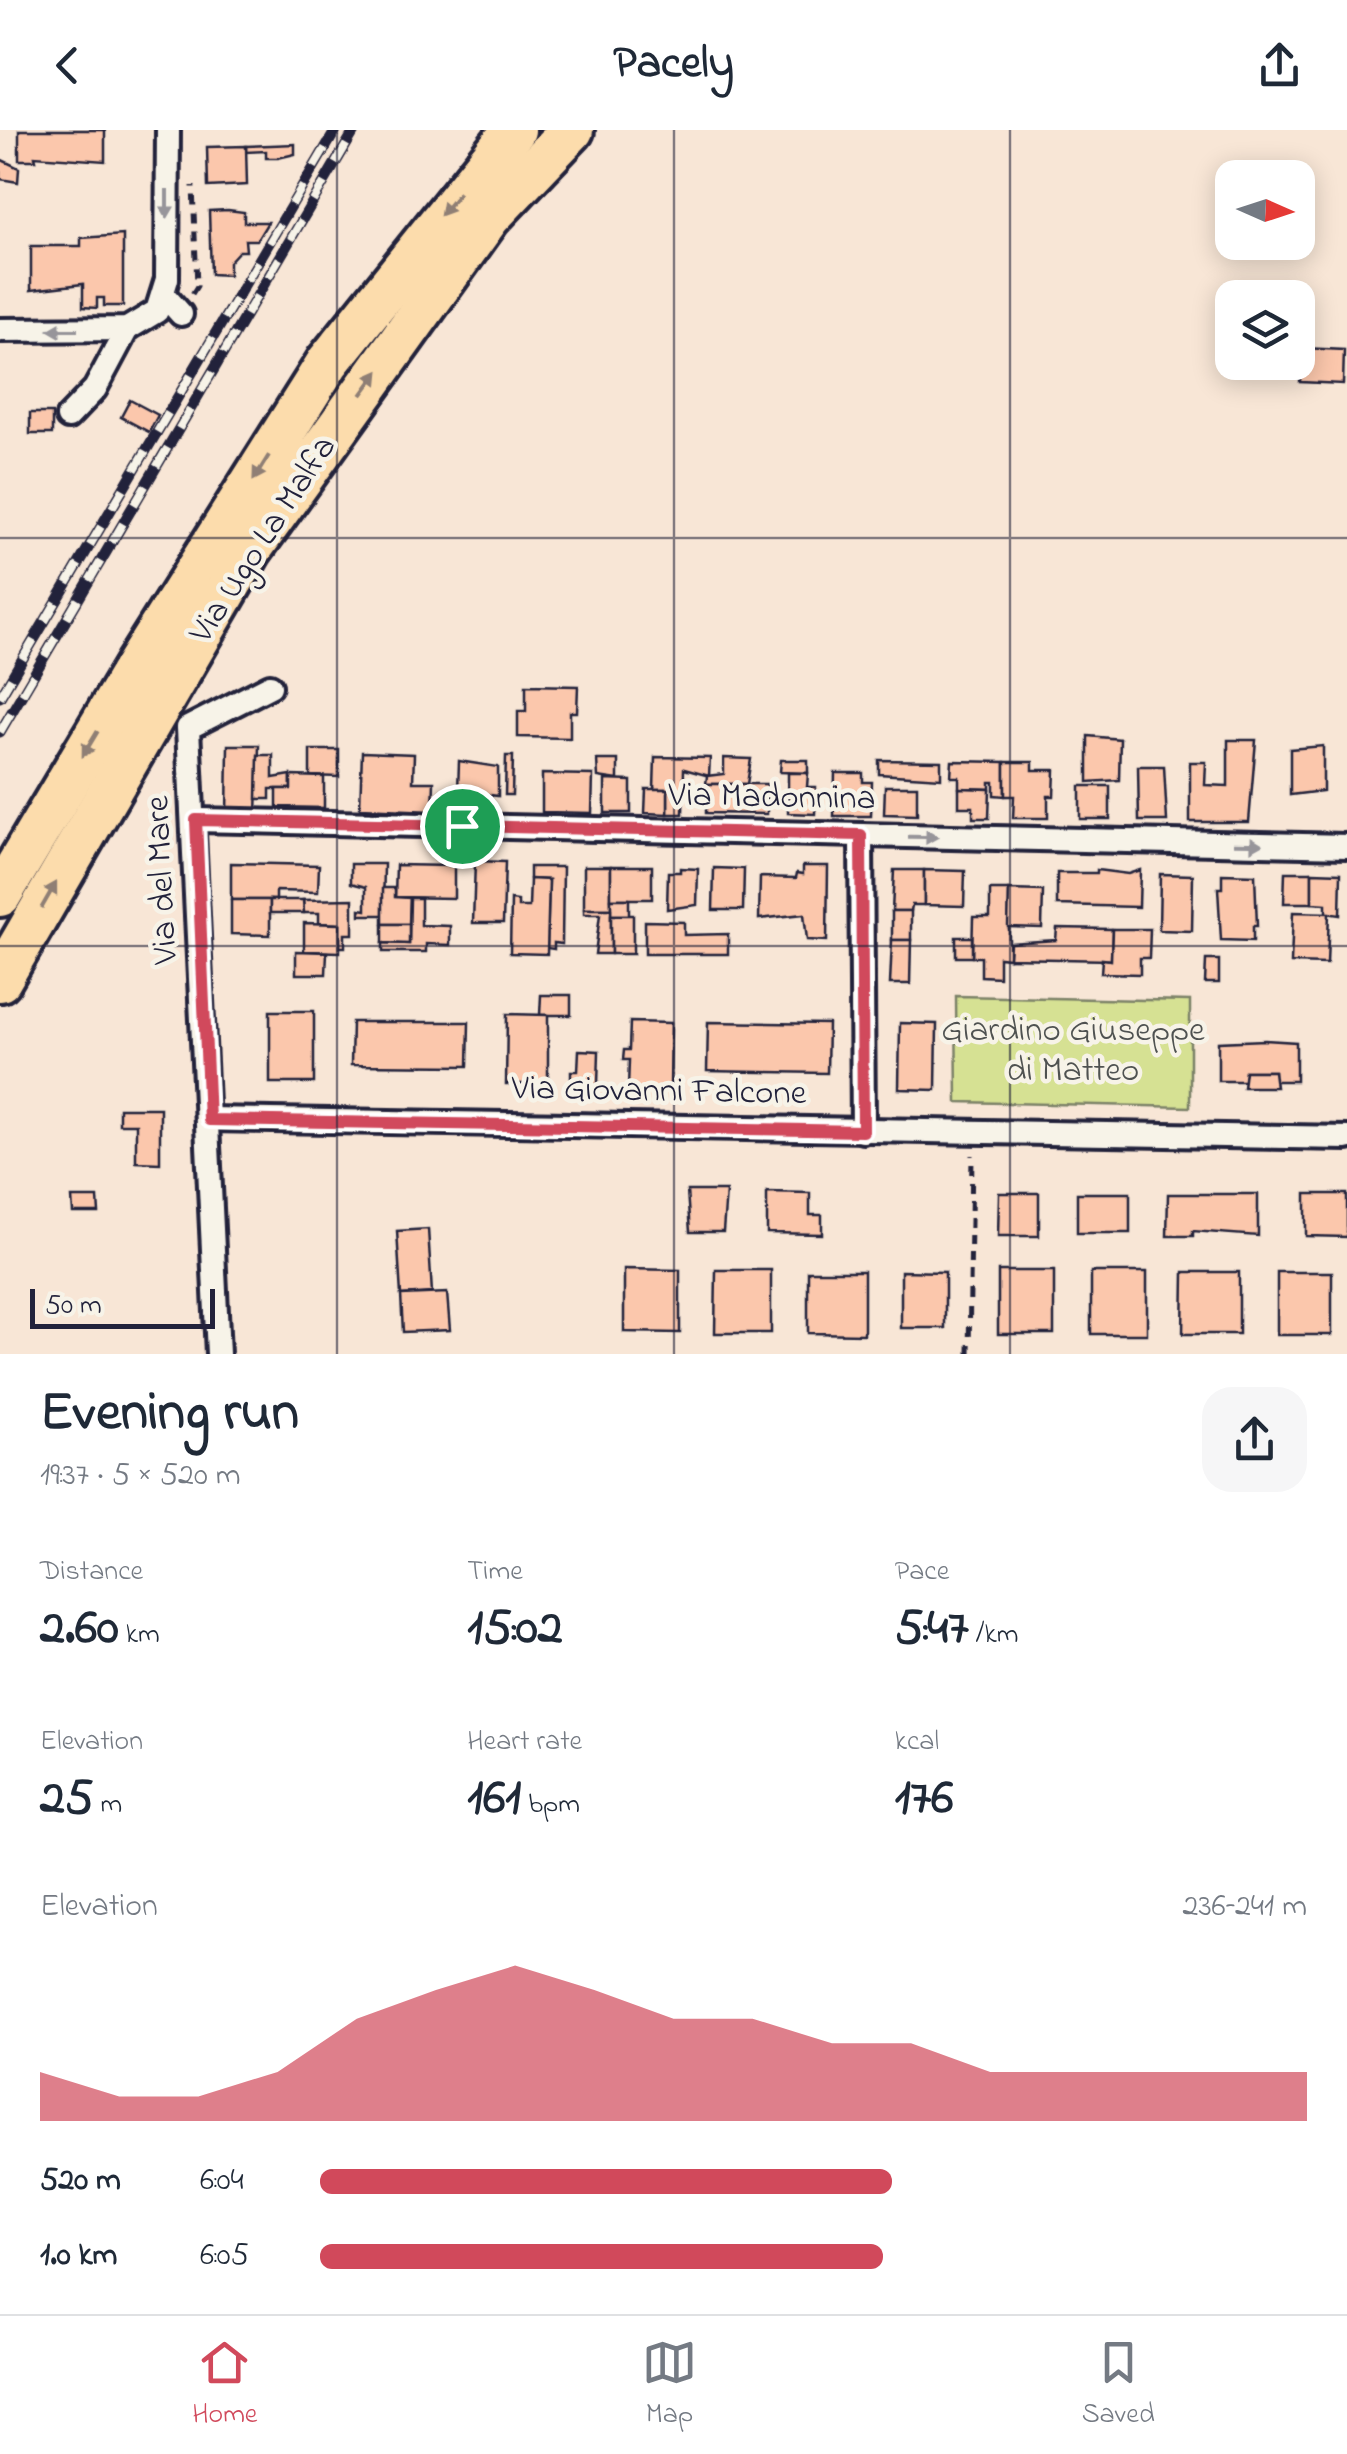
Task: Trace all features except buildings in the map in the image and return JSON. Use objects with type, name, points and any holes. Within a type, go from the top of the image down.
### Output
[{"type":"highway","name":"Via Ugo La Malfa","points":[[0,895],[138,663],[328,362],[514,130]]},
{"type":"highway","name":"Via Ugo La Malfa","points":[[0,980],[250,550],[489,217],[572,130]]},
{"type":"street","points":[[68,416],[96,389],[127,330],[156,311],[165,287],[168,130]]},
{"type":"street","points":[[165,287],[181,314]]},
{"type":"street","points":[[0,330],[127,330]]},
{"type":"street","name":"Via del Mare","points":[[218,1354],[196,820],[188,728],[270,686]]},
{"type":"street","name":"Via Madonnina","points":[[196,820],[1347,846]]},
{"type":"street","points":[[861,835],[863,1131]]},
{"type":"street","name":"Via Giovanni Falcone","points":[[209,1120],[1347,1138]]},
{"type":"path","points":[[969,1354],[972,1132]]},
{"type":"green space","name":"Giardino Giuseppe di Matteo","points":[[956,996],[1190,1001],[1190,1107],[957,1102]]},
{"type":"railway","points":[[0,697],[336,130]]},
{"type":"railway","points":[[0,732],[355,130]]},
{"type":"route","points":[[196,820],[462,826],[861,835],[863,1131],[209,1120],[196,820]]}]
